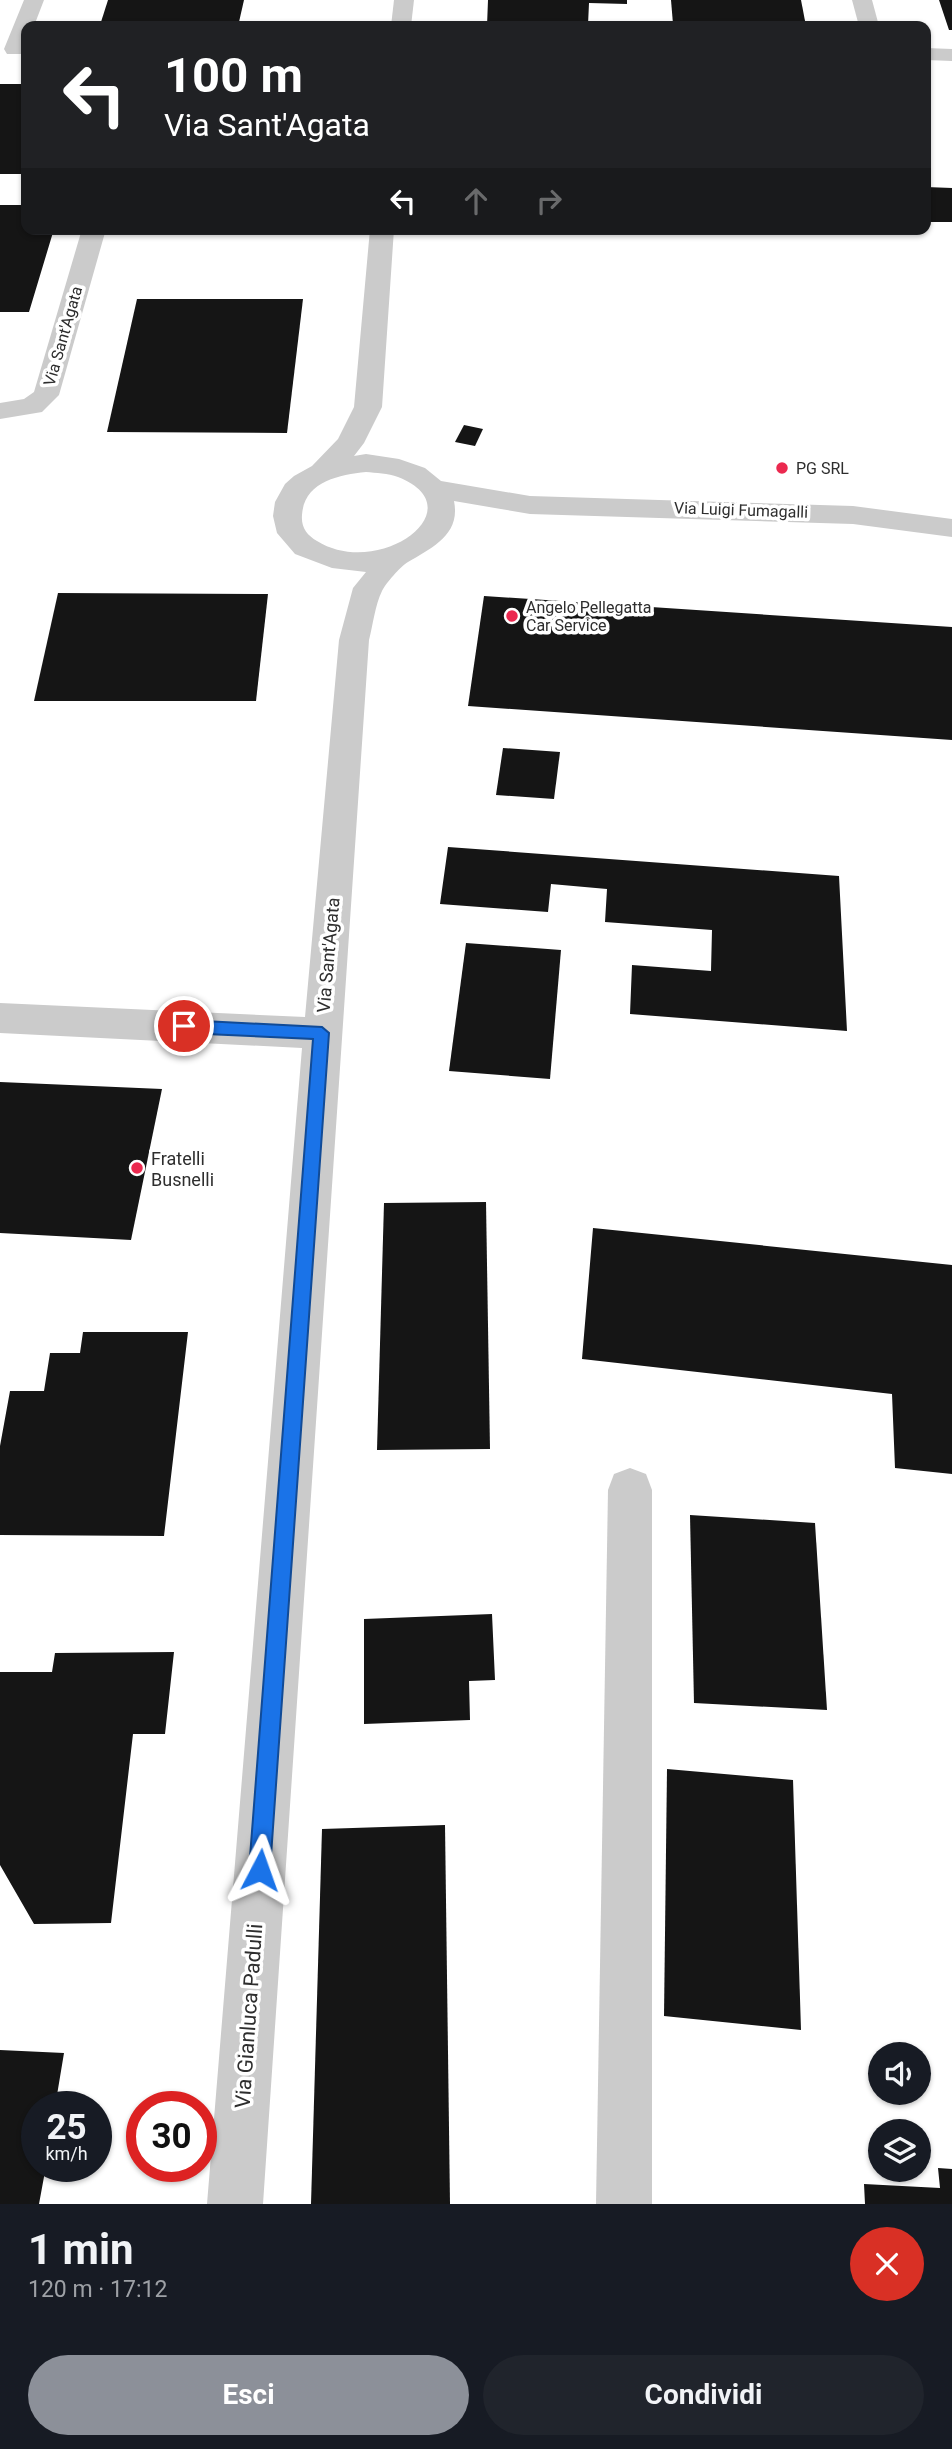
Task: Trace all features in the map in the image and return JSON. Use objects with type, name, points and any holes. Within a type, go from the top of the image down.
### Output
[{"type":"street","points":[[25,21],[34,0]]},
{"type":"street","points":[[402,21],[404,0]]},
{"type":"street","points":[[862,0],[868,21]]},
{"type":"street","points":[[14,49],[21,32]]},
{"type":"street","points":[[931,54],[952,55]]},
{"type":"street","name":"Via Sant'Agata","points":[[0,411],[32,406],[46,395],[92,235]]},
{"type":"street","points":[[323,471],[351,443],[368,407],[382,235]]},
{"type":"street","points":[[368,407],[383,445],[428,484],[439,498],[441,514],[438,527],[418,546],[395,557],[351,562],[315,553],[299,543],[287,527],[288,501],[299,486],[323,471],[340,465],[366,463],[403,469],[428,484]]},
{"type":"street","name":"Via Luigi Fumagalli","points":[[428,484],[530,505],[853,515],[952,528]]},
{"type":"street","name":"Via Luigi Fumagalli","points":[[438,527],[530,505]]},
{"type":"street","points":[[315,553],[336,579],[354,640]]},
{"type":"street","points":[[354,640],[368,588],[395,557]]},
{"type":"street","name":"Via Sant'Agata","points":[[0,1017],[322,1033],[354,640]]},
{"type":"street","name":"Via Gianluca Padulli","points":[[235,2204],[322,1033]]},
{"type":"street","points":[[624,2204],[630,1490]]},
{"type":"building","points":[[108,0],[244,0],[239,21],[101,21]]},
{"type":"building","points":[[488,0],[627,0],[627,4],[589,3],[588,21],[487,21]]},
{"type":"building","points":[[671,0],[801,0],[805,21],[673,21]]},
{"type":"building","points":[[939,0],[952,0],[952,30],[949,30]]},
{"type":"building","points":[[0,84],[21,84],[21,174],[0,174]]},
{"type":"building","points":[[931,187],[952,188],[952,222],[931,222]]},
{"type":"building","points":[[0,205],[21,205],[21,235],[52,235],[29,312],[0,312]]},
{"type":"building","points":[[137,299],[303,299],[287,433],[107,432]]},
{"type":"building","points":[[464,425],[483,429],[475,446],[455,442]]},
{"type":"building","points":[[58,593],[268,594],[256,701],[34,701]]},
{"type":"building","points":[[484,596],[952,627],[952,740],[468,706]]},
{"type":"building","points":[[503,748],[560,752],[554,799],[496,795]]},
{"type":"building","points":[[448,847],[839,876],[847,1031],[630,1014],[632,965],[711,971],[712,930],[605,922],[607,889],[551,884],[548,912],[440,904]]},
{"type":"building","points":[[466,943],[561,950],[550,1079],[449,1071]]},
{"type":"building","points":[[0,1082],[162,1089],[131,1240],[0,1233]]},
{"type":"building","points":[[486,1202],[490,1449],[377,1450],[384,1203]]},
{"type":"building","points":[[593,1228],[952,1265],[952,1474],[895,1468],[892,1394],[582,1359]]},
{"type":"building","points":[[83,1332],[188,1332],[164,1536],[0,1535],[0,1446],[10,1391],[44,1391],[50,1353],[80,1353]]},
{"type":"building","points":[[690,1515],[815,1523],[827,1710],[694,1703]]},
{"type":"building","points":[[492,1614],[495,1680],[469,1681],[470,1720],[364,1724],[364,1619]]},
{"type":"building","points":[[174,1652],[165,1734],[133,1734],[111,1923],[34,1924],[0,1865],[0,1672],[52,1672],[55,1653]]},
{"type":"building","points":[[667,1769],[793,1780],[801,2030],[664,2016]]},
{"type":"building","points":[[445,1825],[450,2204],[311,2204],[322,1829]]},
{"type":"building","points":[[0,2050],[64,2053],[58,2091],[21,2091],[21,2182],[43,2182],[39,2204],[0,2204]]},
{"type":"building","points":[[938,2168],[952,2169],[952,2204],[865,2204],[864,2184],[940,2188]]},
{"type":"place","name":"PG SRL","points":[[782,468]]},
{"type":"place","name":"Angelo Pellegatta Car Service","points":[[512,616]]},
{"type":"place","name":"Fratelli Busnelli","points":[[137,1168]]},
{"type":"route","points":[[184,1026],[322,1033],[260,1870]]}]
